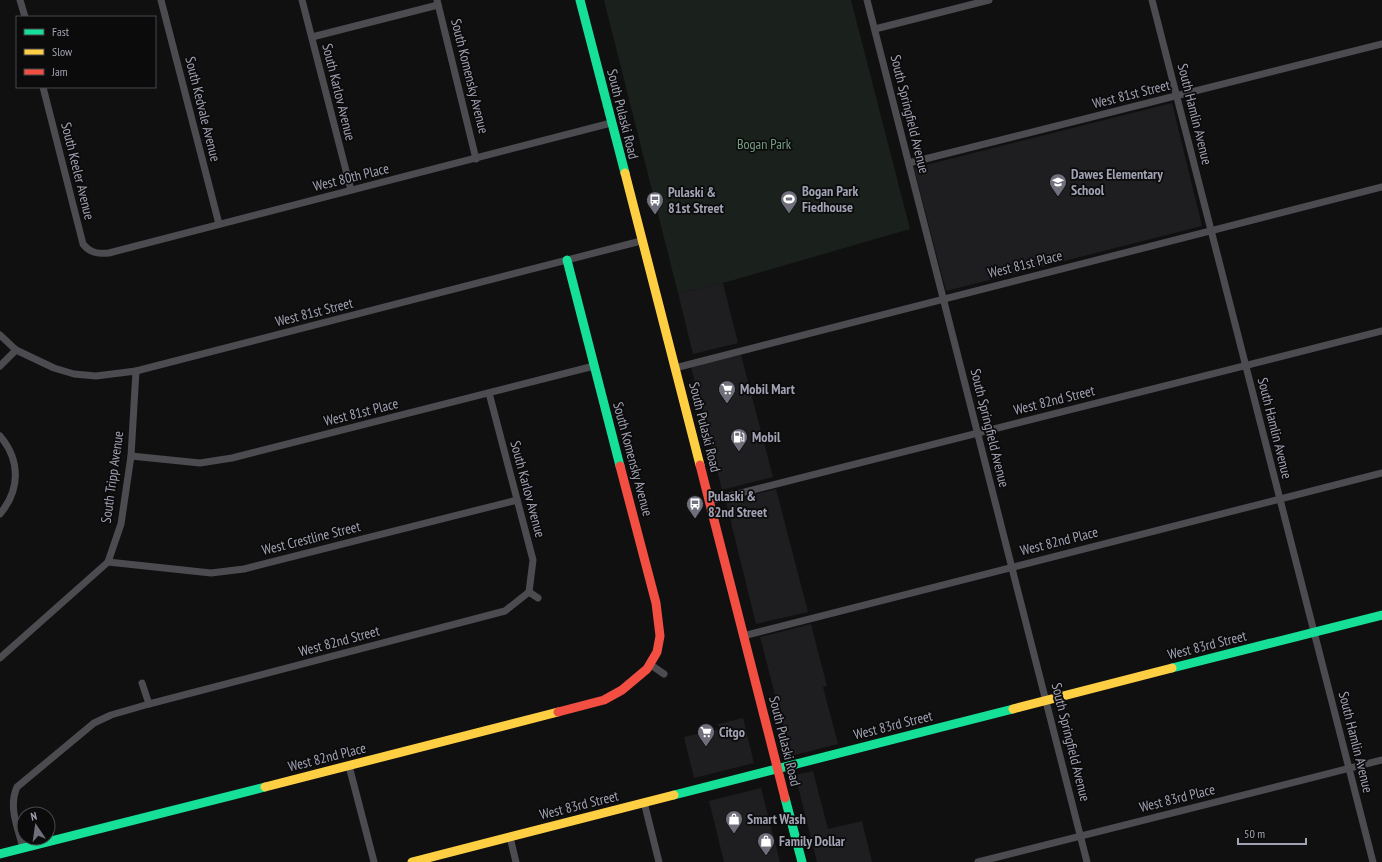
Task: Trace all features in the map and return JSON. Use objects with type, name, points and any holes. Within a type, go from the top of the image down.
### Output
[{"type":"street","points":[[20,0],[25,16]]},
{"type":"street","name":"South Kedvale Avenue","points":[[161,0],[219,224]]},
{"type":"street","name":"South Karlov Avenue","points":[[302,0],[351,190]]},
{"type":"street","name":"South Pulaski Road","points":[[580,0],[802,862]]},
{"type":"street","name":"South Springfield Avenue","points":[[867,0],[1047,700],[1087,862]]},
{"type":"street","points":[[875,29],[989,0]]},
{"type":"street","name":"South Hamlin Avenue","points":[[1152,0],[1373,862]]},
{"type":"street","points":[[312,37],[437,2]]},
{"type":"street","name":"South Komensky Avenue","points":[[437,2],[476,159]]},
{"type":"street","name":"West 81st Street","points":[[909,163],[1382,44]]},
{"type":"street","name":"South Keeler Avenue","points":[[43,88],[83,244],[87,249],[97,254]]},
{"type":"street","name":"West 80th Place","points":[[97,254],[108,253],[611,123]]},
{"type":"street","name":"West 81st Place","points":[[675,368],[1382,186]]},
{"type":"street","name":"West 81st Street","points":[[16,350],[54,368],[74,374],[96,376],[136,371],[641,241]]},
{"type":"street","name":"South Komensky Avenue","points":[[567,260],[656,603],[660,640],[651,665]]},
{"type":"street","name":"West 82nd Street","points":[[709,501],[1382,331]]},
{"type":"street","points":[[0,335],[16,350],[0,366]]},
{"type":"street","name":"West 81st Place","points":[[131,456],[200,463],[226,459],[594,366]]},
{"type":"street","name":"South Tripp Avenue","points":[[0,658],[108,562],[121,524],[131,456],[136,371]]},
{"type":"street","name":"South Karlov Avenue","points":[[489,393],[533,560],[530,592]]},
{"type":"street","points":[[0,436],[6,444],[15,468],[14,492],[0,514]]},
{"type":"street","name":"West 82nd Place","points":[[744,636],[1382,473]]},
{"type":"street","name":"West Crestline Street","points":[[108,562],[211,573],[244,569],[517,500]]},
{"type":"street","points":[[530,592],[538,598]]},
{"type":"street","name":"West 82nd Street","points":[[23,848],[12,809],[12,796],[17,786],[94,723],[111,715],[148,704],[505,611],[530,592]]},
{"type":"street","name":"West 83rd Street","points":[[412,862],[1382,615]]},
{"type":"street","points":[[651,665],[664,674]]},
{"type":"street","name":"West 82nd Place","points":[[0,854],[604,700],[628,687],[651,665]]},
{"type":"street","points":[[142,683],[148,704]]},
{"type":"street","name":"West 83rd Place","points":[[978,862],[1080,835],[1382,760]]},
{"type":"street","points":[[349,766],[374,862]]},
{"type":"street","points":[[644,802],[659,862]]},
{"type":"street","points":[[510,837],[516,862]]},
{"type":"shaded area","name":"Dawes Elementary School","points":[[1172,103],[1202,226],[946,291],[914,168]]},
{"type":"shaded area","points":[[723,283],[738,343],[693,354],[678,293]]},
{"type":"shaded area","points":[[741,355],[773,477],[722,490],[691,367]]},
{"type":"shaded area","points":[[776,489],[808,612],[756,624],[726,502]]},
{"type":"shaded area","points":[[811,624],[827,686],[823,687],[838,744],[791,756],[760,637]]},
{"type":"shaded area","points":[[743,718],[754,763],[694,778],[684,737],[719,729],[718,724]]},
{"type":"shaded area","points":[[813,771],[828,829],[862,821],[872,862],[817,862],[795,775]]},
{"type":"shaded area","points":[[761,788],[780,862],[724,862],[709,801]]},
{"type":"green space","name":"Bogan Park","points":[[604,0],[851,0],[910,229],[723,283],[678,293]]},
{"type":"traffic: fast","points":[[580,0],[625,173]]},
{"type":"traffic: fast","points":[[567,260],[620,466]]},
{"type":"traffic: fast","points":[[1172,668],[1382,615]]},
{"type":"traffic: fast","points":[[674,795],[1013,709]]},
{"type":"traffic: fast","points":[[0,854],[265,787]]},
{"type":"traffic: fast","points":[[785,798],[802,862]]},
{"type":"traffic: slow","points":[[625,173],[700,465]]},
{"type":"traffic: slow","points":[[1013,709],[1172,668]]},
{"type":"traffic: slow","points":[[265,787],[558,712]]},
{"type":"traffic: slow","points":[[412,862],[674,795]]},
{"type":"traffic: jam","points":[[700,465],[785,798]]},
{"type":"traffic: jam","points":[[558,712],[604,700],[622,690],[647,669],[657,652],[660,636],[656,603],[620,466]]},
{"type":"place","name":"Dawes Elementary School","points":[[1058,197]]},
{"type":"place","name":"Bogan Park Fiedhouse","points":[[789,214]]},
{"type":"place","name":"Pulaski & 81st Street","points":[[655,215]]},
{"type":"place","name":"Mobil Mart","points":[[727,404]]},
{"type":"place","name":"Mobil","points":[[739,452]]},
{"type":"place","name":"Pulaski & 82nd Street","points":[[695,519]]},
{"type":"place","name":"Citgo","points":[[706,747]]},
{"type":"place","name":"Smart Wash","points":[[734,834]]},
{"type":"place","name":"Family Dollar","points":[[766,856]]}]
